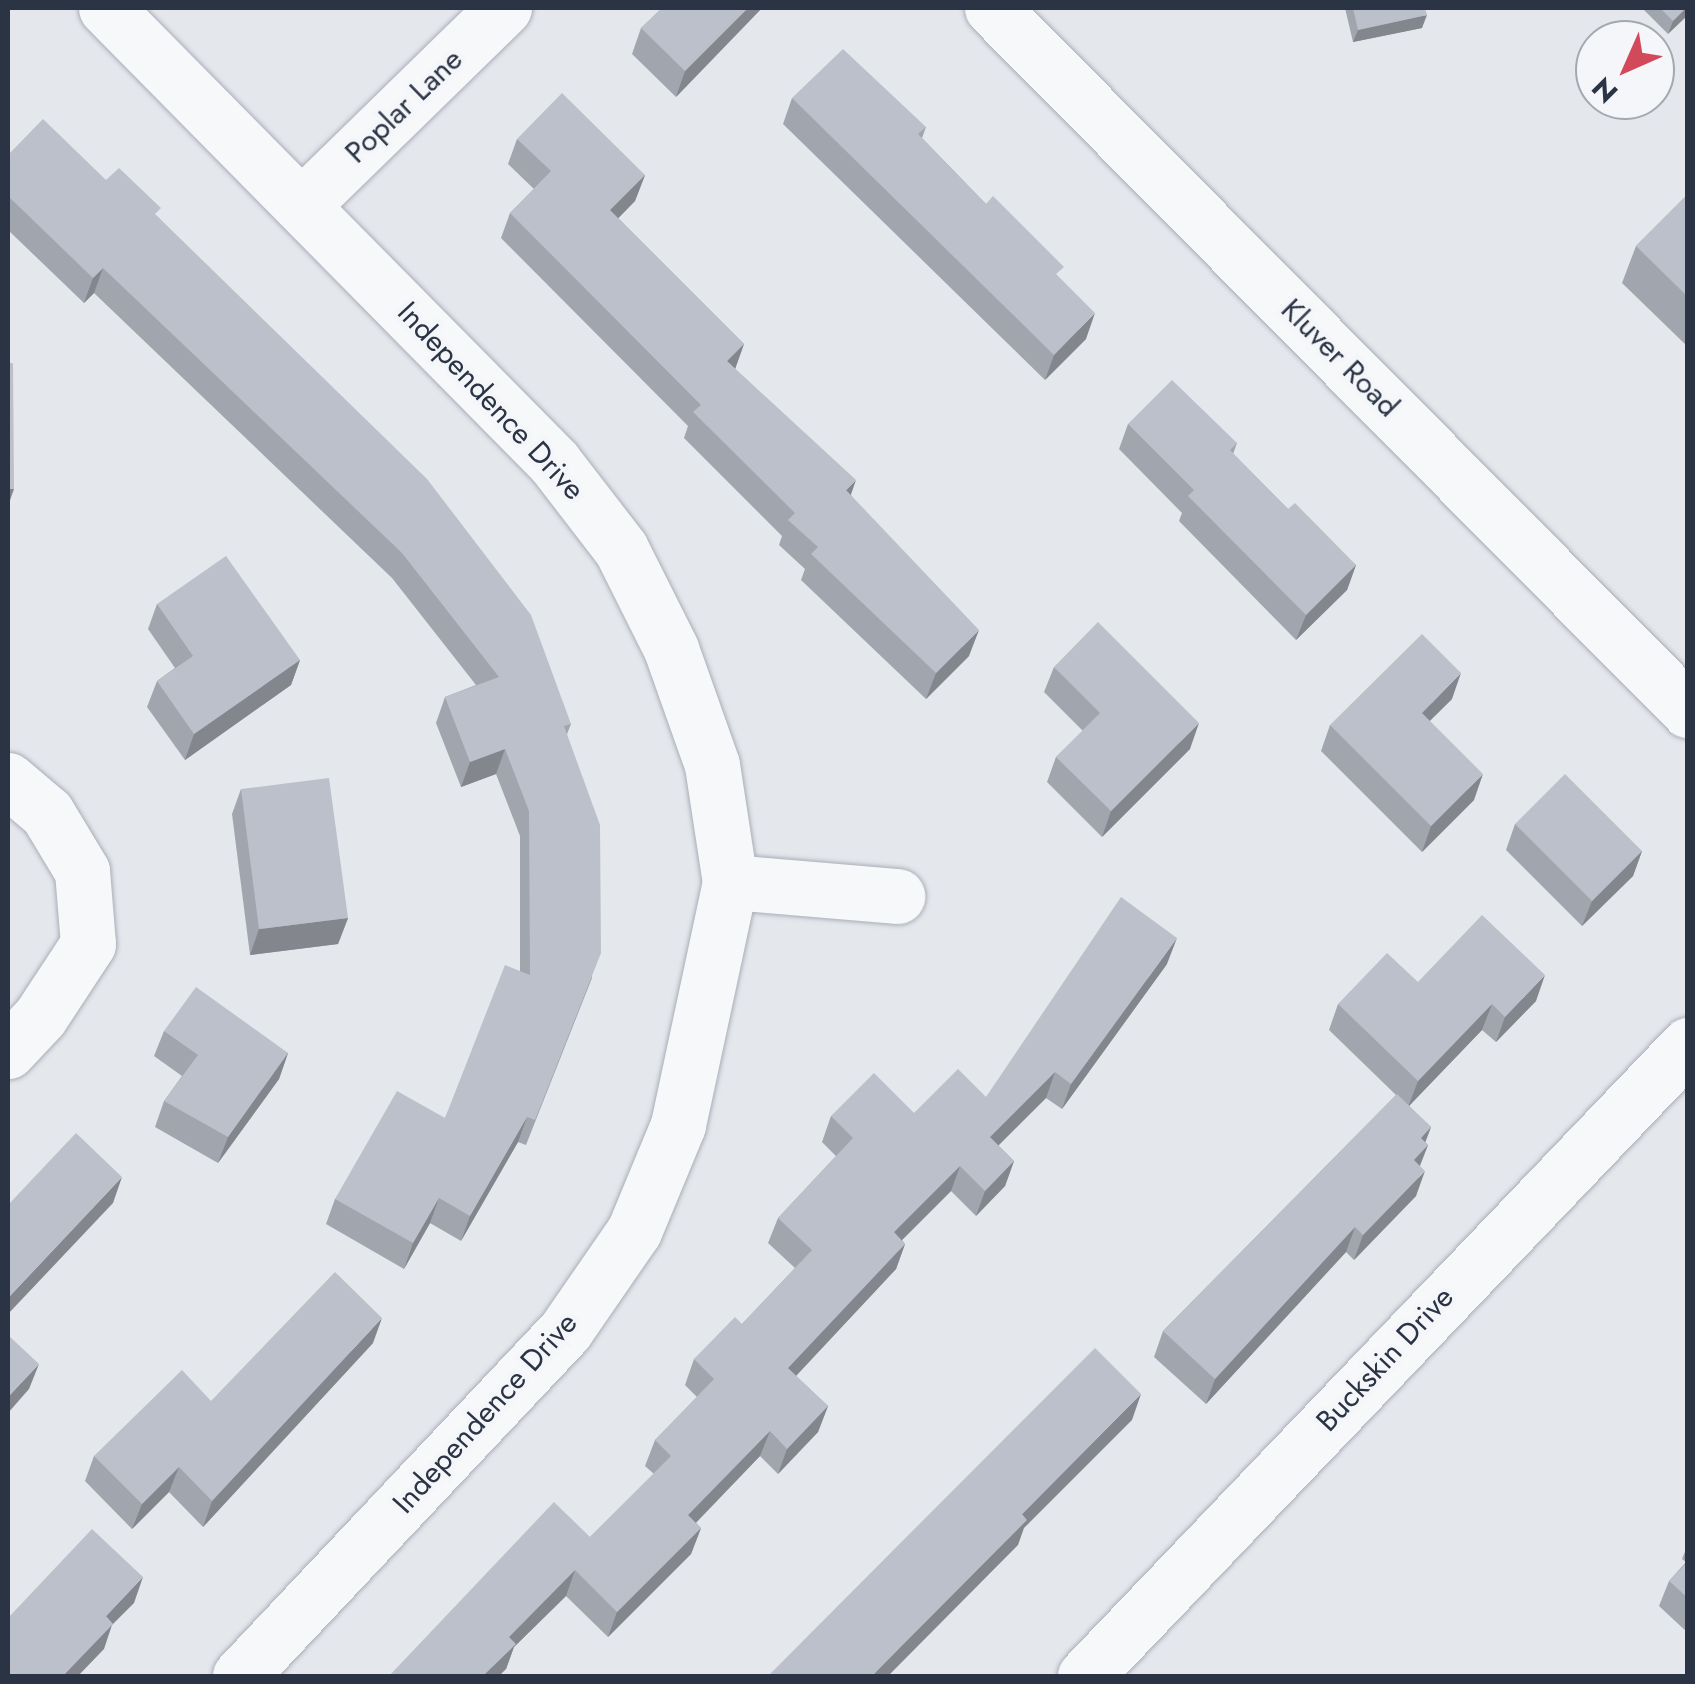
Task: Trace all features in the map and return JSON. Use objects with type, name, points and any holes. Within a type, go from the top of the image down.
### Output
[{"type":"street","name":"Independence Drive","points":[[106,8],[554,462],[621,549],[671,649],[712,765],[730,882],[678,1125],[634,1231],[565,1332],[240,1676]]},
{"type":"street","name":"Poplar Lane","points":[[303,204],[504,8]]},
{"type":"street","name":"Kluver Road","points":[[992,8],[1688,710]]},
{"type":"street","points":[[8,780],[48,813],[82,870],[88,944],[40,1017],[8,1050]]},
{"type":"street","points":[[730,882],[898,896]]},
{"type":"street","name":"Buckskin Drive","points":[[1085,1676],[1688,1044]]},
{"type":"building","points":[[662,8],[748,8],[685,71],[641,28]]},
{"type":"building","points":[[1353,8],[1425,8],[1427,15],[1358,30]]},
{"type":"building","points":[[1660,8],[1686,8],[1674,20]]},
{"type":"building","points":[[843,49],[926,127],[918,134],[986,204],[993,196],[1064,267],[1056,274],[1095,313],[1054,355],[792,98]]},
{"type":"building","points":[[562,93],[645,175],[610,210],[744,344],[727,361],[856,480],[846,490],[979,630],[936,673],[811,554],[818,547],[788,520],[795,513],[693,412],[701,405],[510,213],[551,171],[517,139]]},
{"type":"building","points":[[43,119],[106,180],[119,168],[161,208],[155,214],[427,479],[531,615],[571,724],[564,726],[600,825],[601,953],[535,1120],[527,1117],[470,1216],[439,1198],[413,1243],[335,1199],[397,1091],[445,1118],[505,965],[530,975],[529,811],[505,749],[470,762],[445,697],[499,677],[402,553],[103,268],[93,278],[8,196],[8,155]]},
{"type":"building","points":[[1688,194],[1688,297],[1636,246]]},
{"type":"building","points":[[8,363],[13,363],[14,489],[8,489]]},
{"type":"building","points":[[1172,380],[1237,443],[1230,450],[1288,509],[1295,503],[1356,565],[1306,615],[1188,496],[1194,490],[1128,424]]},
{"type":"building","points":[[226,556],[300,660],[194,734],[157,681],[193,656],[157,604]]},
{"type":"building","points":[[1098,622],[1199,723],[1111,811],[1056,757],[1100,713],[1054,667]]},
{"type":"building","points":[[1422,634],[1461,673],[1422,713],[1483,774],[1431,826],[1330,725]]},
{"type":"building","points":[[1565,774],[1642,851],[1592,901],[1515,824]]},
{"type":"building","points":[[329,778],[348,918],[259,929],[241,789]]},
{"type":"building","points":[[1121,897],[1177,938],[1071,1084],[1055,1072],[990,1137],[1014,1161],[985,1191],[960,1166],[894,1232],[905,1244],[788,1368],[828,1406],[787,1449],[770,1431],[688,1515],[701,1528],[617,1612],[575,1570],[509,1637],[516,1644],[483,1676],[389,1676],[554,1502],[590,1537],[671,1456],[655,1440],[714,1379],[694,1359],[735,1317],[742,1324],[812,1250],[778,1218],[853,1138],[831,1116],[874,1073],[914,1113],[958,1069],[986,1097]]},
{"type":"building","points":[[1482,915],[1545,975],[1505,1017],[1492,1004],[1418,1081],[1338,1004],[1387,953],[1418,982]]},
{"type":"building","points":[[196,987],[288,1053],[228,1137],[164,1101],[198,1055],[164,1031]]},
{"type":"building","points":[[1397,1094],[1431,1127],[1421,1138],[1428,1145],[1414,1160],[1425,1171],[1363,1235],[1355,1227],[1215,1379],[1163,1331]]},
{"type":"building","points":[[76,1133],[122,1177],[8,1298],[8,1205]]},
{"type":"building","points":[[335,1272],[382,1318],[212,1501],[179,1467],[142,1504],[94,1456],[182,1370],[211,1401]]},
{"type":"building","points":[[8,1335],[39,1364],[8,1397]]},
{"type":"building","points":[[1095,1348],[1141,1394],[1022,1514],[1027,1520],[872,1676],[768,1676]]},
{"type":"building","points":[[92,1529],[143,1577],[106,1616],[113,1624],[63,1676],[8,1676],[8,1618]]},
{"type":"building","points":[[1688,1561],[1688,1598],[1669,1581]]}]
